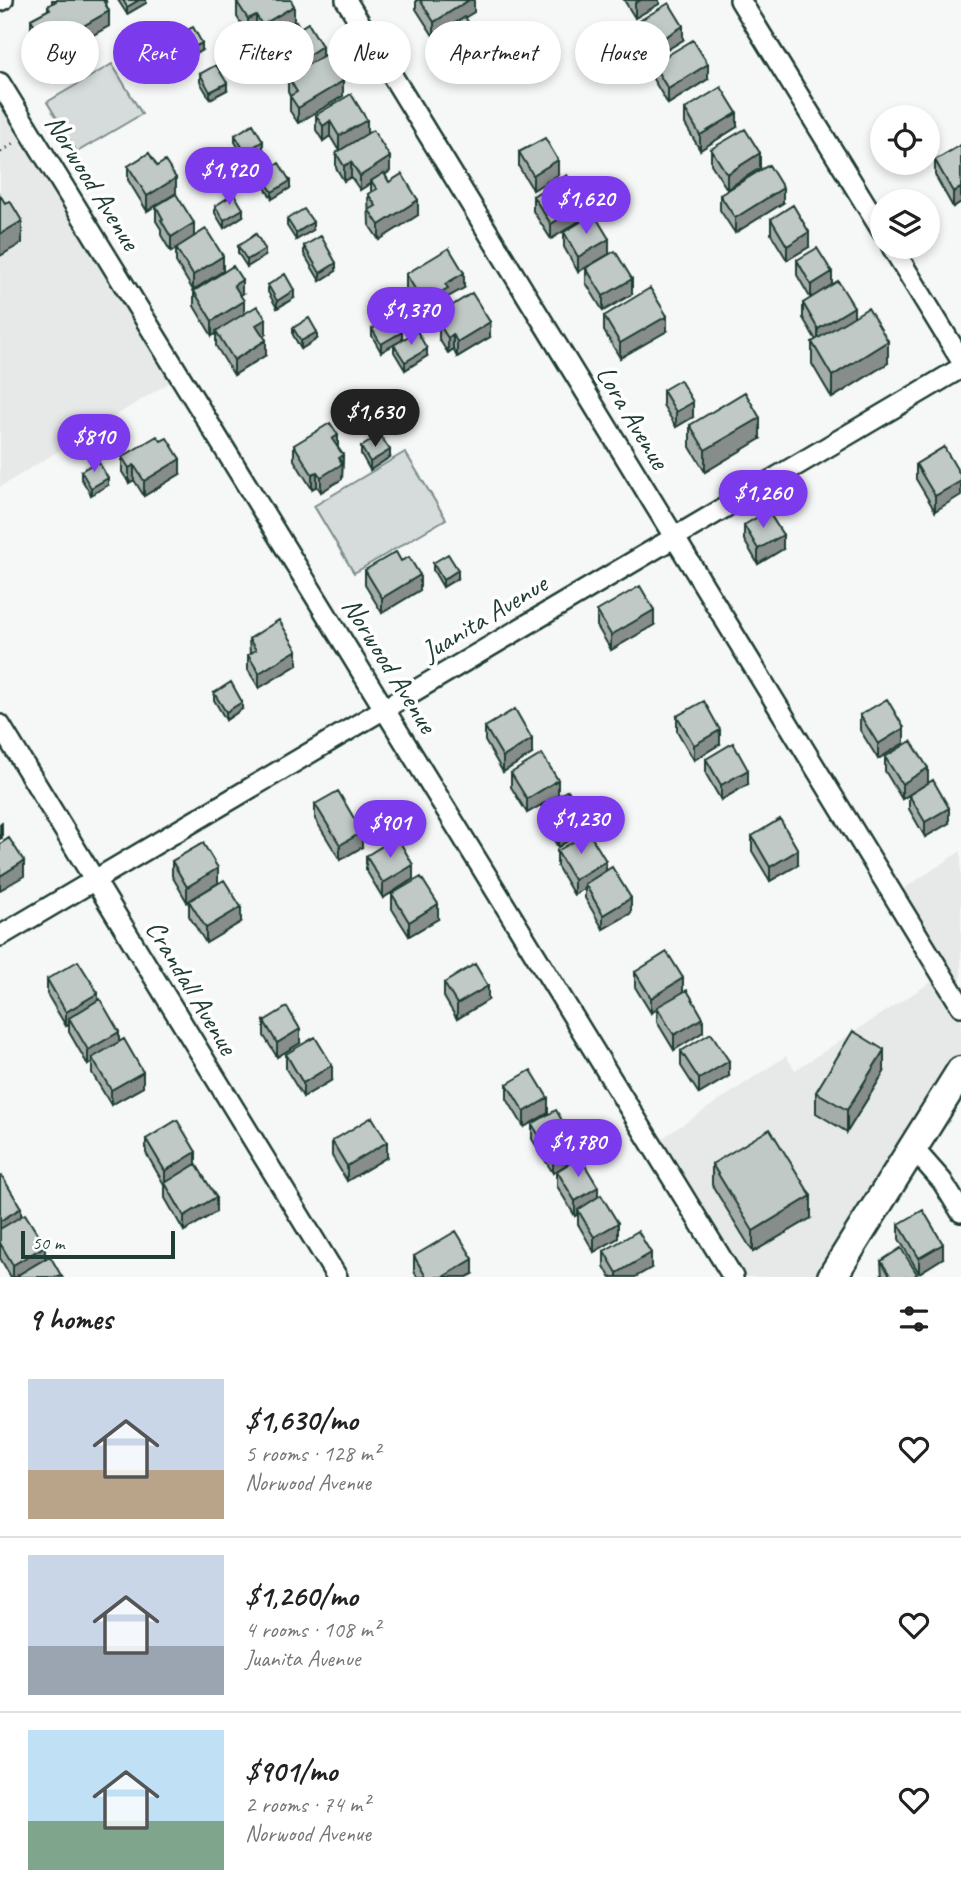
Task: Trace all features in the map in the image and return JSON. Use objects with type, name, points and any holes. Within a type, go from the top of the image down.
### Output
[{"type":"main road","points":[[832,1277],[961,1071]]},
{"type":"street","name":"Lora Avenue","points":[[346,0],[961,1006]]},
{"type":"street","points":[[740,0],[870,211]]},
{"type":"street","name":"Norwood Avenue","points":[[0,83],[733,1277]]},
{"type":"street","points":[[899,259],[961,360]]},
{"type":"street","name":"Juanita Avenue","points":[[0,936],[961,368]]},
{"type":"street","name":"Crandall Avenue","points":[[0,725],[337,1277]]},
{"type":"street","points":[[913,1148],[942,1181],[961,1212]]},
{"type":"shaded area","points":[[112,64],[113,84],[124,84],[142,114],[77,152],[47,102],[78,84],[99,84],[99,72]]},
{"type":"shaded area","points":[[0,82],[180,376],[0,487]]},
{"type":"shaded area","points":[[405,452],[446,519],[354,573],[314,506]]},
{"type":"shaded area","points":[[961,851],[961,1071],[832,1277],[733,1277],[652,1145],[786,1056],[795,1070],[942,975],[893,896]]},
{"type":"building","points":[[103,0],[109,11],[92,21],[32,21],[31,19],[50,9],[48,6],[56,1]]},
{"type":"building","points":[[123,0],[139,0],[127,7]]},
{"type":"building","points":[[291,0],[294,6],[269,21],[260,21],[256,15],[248,19],[237,2]]},
{"type":"building","points":[[420,0],[469,0],[436,21]]},
{"type":"building","points":[[669,3],[683,26],[670,34],[670,21],[639,21]]},
{"type":"building","points":[[314,33],[322,46],[314,51]]},
{"type":"building","points":[[693,40],[708,64],[668,89],[665,84],[670,84],[670,54]]},
{"type":"building","points":[[326,54],[328,84],[338,84],[298,108],[290,96],[297,92],[292,84],[314,84],[314,61]]},
{"type":"building","points":[[214,66],[214,84],[225,84],[210,92],[200,74]]},
{"type":"building","points":[[721,87],[737,113],[700,135],[685,109]]},
{"type":"building","points":[[351,94],[367,120],[339,136],[330,121],[323,126],[316,115]]},
{"type":"building","points":[[253,124],[263,141],[245,152],[235,135]]},
{"type":"building","points":[[745,129],[760,153],[727,174],[711,149]]},
{"type":"building","points":[[373,130],[390,157],[360,176],[351,162],[344,166],[336,153]]},
{"type":"building","points":[[545,138],[558,160],[533,175],[519,152]]},
{"type":"building","points":[[961,145],[961,188],[953,192],[940,169],[940,157]]},
{"type":"building","points":[[149,153],[157,166],[165,161],[176,178],[147,196],[128,166]]},
{"type":"building","points":[[279,163],[290,181],[272,192],[261,174]]},
{"type":"building","points":[[769,165],[783,188],[735,218],[720,195]]},
{"type":"building","points":[[384,173],[389,182],[402,174],[418,200],[379,225],[369,210],[376,206],[368,194],[377,189],[371,181]]},
{"type":"building","points":[[567,175],[584,203],[551,224],[533,196]]},
{"type":"building","points":[[176,194],[194,223],[171,237],[156,206]]},
{"type":"building","points":[[234,194],[243,209],[224,220],[215,206]]},
{"type":"building","points":[[0,195],[5,203],[10,201],[22,221],[0,234]]},
{"type":"building","points":[[793,205],[809,232],[787,246],[771,219]]},
{"type":"building","points":[[304,209],[313,222],[296,233],[287,219]]},
{"type":"building","points":[[594,214],[609,239],[578,257],[564,232]]},
{"type":"building","points":[[206,229],[223,256],[193,275],[176,248]]},
{"type":"building","points":[[256,234],[265,249],[247,260],[238,246]]},
{"type":"building","points":[[321,236],[336,263],[320,273],[304,246]]},
{"type":"building","points":[[449,248],[464,273],[445,284],[448,288],[421,299],[406,274]]},
{"type":"building","points":[[817,248],[832,272],[811,285],[797,260]]},
{"type":"building","points":[[615,251],[632,279],[603,296],[586,268]]},
{"type":"building","points":[[233,266],[242,280],[234,285],[244,301],[212,321],[194,291]]},
{"type":"building","points":[[285,274],[294,290],[277,301],[268,285]]},
{"type":"building","points":[[838,281],[854,307],[818,329],[803,303]]},
{"type":"building","points":[[650,288],[667,316],[620,343],[604,316]]},
{"type":"building","points":[[472,293],[490,322],[457,342],[453,334],[448,338],[439,324],[446,320],[442,312]]},
{"type":"building","points":[[257,306],[266,319],[256,325],[266,340],[234,360],[216,331]]},
{"type":"building","points":[[868,308],[888,341],[832,376],[812,342]]},
{"type":"building","points":[[392,317],[402,332],[381,344],[372,329]]},
{"type":"building","points":[[309,318],[317,332],[301,341],[293,328]]},
{"type":"building","points":[[417,331],[427,349],[405,362],[394,345]]},
{"type":"building","points":[[680,380],[693,402],[676,412],[663,390]]},
{"type":"building","points":[[745,392],[760,418],[705,450],[690,425]]},
{"type":"building","points":[[330,423],[338,435],[332,439],[343,455],[339,458],[342,464],[321,477],[317,472],[312,474],[294,445]]},
{"type":"building","points":[[380,435],[390,450],[370,462],[361,447]]},
{"type":"building","points":[[157,436],[161,441],[167,438],[180,459],[144,481],[134,465],[129,468],[122,457]]},
{"type":"building","points":[[944,447],[961,476],[961,481],[935,496],[916,464]]},
{"type":"building","points":[[98,461],[108,478],[91,488],[81,471]]},
{"type":"building","points":[[768,511],[783,535],[758,549],[744,525]]},
{"type":"building","points":[[396,552],[401,561],[409,557],[420,575],[382,598],[365,570]]},
{"type":"building","points":[[448,554],[458,570],[443,580],[433,563]]},
{"type":"building","points":[[640,586],[654,610],[611,635],[597,611]]},
{"type":"building","points":[[279,620],[297,650],[259,673],[248,655],[256,650],[249,639]]},
{"type":"building","points":[[231,682],[242,702],[226,712],[214,693]]},
{"type":"building","points":[[887,699],[904,728],[878,744],[860,715]]},
{"type":"building","points":[[704,701],[720,730],[694,745],[677,716]]},
{"type":"building","points":[[515,709],[532,739],[503,757],[485,727]]},
{"type":"building","points":[[911,741],[928,768],[902,784],[885,757]]},
{"type":"building","points":[[733,743],[748,770],[721,785],[706,759]]},
{"type":"building","points":[[542,754],[558,780],[527,799],[511,773]]},
{"type":"building","points":[[933,780],[949,808],[925,822],[909,795]]},
{"type":"building","points":[[568,790],[584,816],[558,832],[542,805]]},
{"type":"building","points":[[338,791],[362,832],[340,845],[315,804]]},
{"type":"building","points":[[780,819],[798,850],[770,867],[752,836]]},
{"type":"building","points":[[589,833],[606,861],[574,880],[557,851]]},
{"type":"building","points":[[397,837],[413,865],[383,883],[366,856]]},
{"type":"building","points":[[9,838],[24,861],[0,876],[0,844]]},
{"type":"building","points":[[203,843],[218,868],[187,887],[172,861]]},
{"type":"building","points":[[612,867],[631,898],[603,915],[585,884]]},
{"type":"building","points":[[421,877],[438,904],[409,922],[392,894]]},
{"type":"building","points":[[224,880],[241,907],[206,928],[189,901]]},
{"type":"building","points":[[667,952],[683,978],[651,998],[635,972]]},
{"type":"building","points":[[78,961],[98,993],[66,1012],[47,979]]},
{"type":"building","points":[[475,964],[488,986],[457,1004],[444,983]]},
{"type":"building","points":[[687,990],[703,1018],[674,1035],[657,1007]]},
{"type":"building","points":[[100,999],[119,1032],[88,1050],[69,1018]]},
{"type":"building","points":[[287,1007],[300,1029],[277,1043],[264,1021]]},
{"type":"building","points":[[853,1031],[884,1050],[847,1110],[816,1092]]},
{"type":"building","points":[[711,1033],[729,1061],[699,1079],[681,1051]]},
{"type":"building","points":[[315,1037],[332,1065],[303,1083],[286,1054]]},
{"type":"building","points":[[124,1039],[143,1072],[111,1090],[92,1058]]},
{"type":"building","points":[[531,1070],[548,1098],[524,1112],[507,1084]]},
{"type":"building","points":[[556,1110],[576,1145],[553,1159],[532,1124]]},
{"type":"building","points":[[372,1117],[387,1142],[347,1166],[332,1141]]},
{"type":"building","points":[[177,1120],[196,1152],[165,1171],[146,1139]]},
{"type":"building","points":[[770,1129],[811,1196],[753,1231],[712,1164]]},
{"type":"building","points":[[580,1157],[598,1187],[575,1201],[557,1171]]},
{"type":"building","points":[[196,1164],[216,1197],[184,1216],[165,1183]]},
{"type":"building","points":[[2,1176],[21,1208],[0,1221],[0,1177]]},
{"type":"building","points":[[601,1195],[618,1223],[594,1237],[578,1210]]},
{"type":"building","points":[[923,1210],[943,1244],[919,1258],[899,1224]]},
{"type":"building","points":[[25,1214],[45,1246],[13,1265],[0,1243],[0,1229]]},
{"type":"building","points":[[456,1231],[473,1259],[443,1277],[426,1277],[414,1256]]},
{"type":"building","points":[[638,1231],[651,1253],[617,1273],[604,1251]]},
{"type":"building","points":[[901,1248],[917,1274],[913,1277],[891,1277],[881,1261]]},
{"type":"building","points":[[50,1256],[62,1277],[18,1275]]}]
